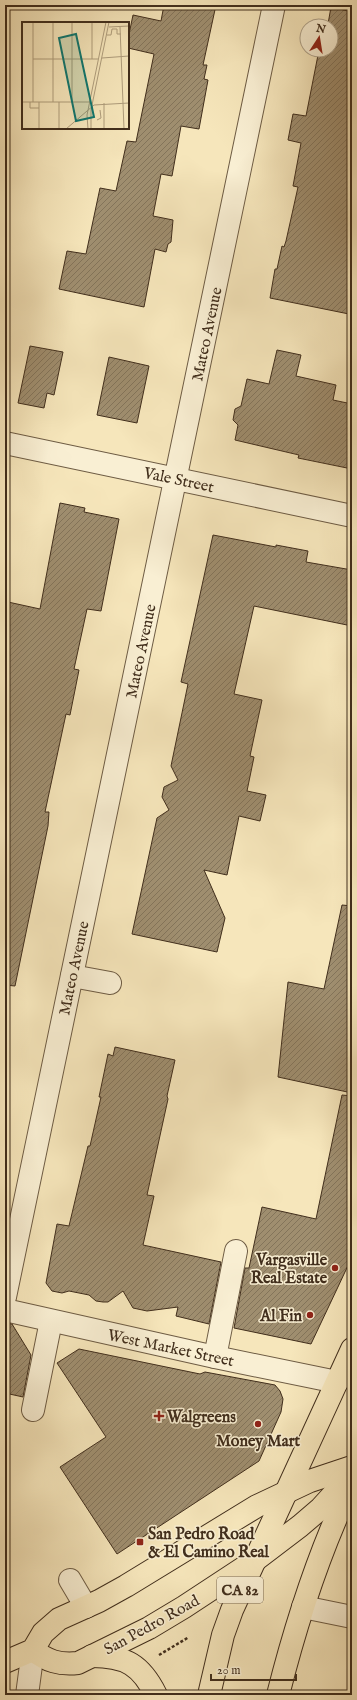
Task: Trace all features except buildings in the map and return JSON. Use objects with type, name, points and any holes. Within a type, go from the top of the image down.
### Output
[{"type":"main road","name":"CA 82","points":[[209,1695],[229,1618],[352,1349]]},
{"type":"main road","points":[[5,1662],[32,1650],[37,1641],[50,1625],[59,1619],[99,1601],[156,1568],[231,1521],[286,1491],[352,1467]]},
{"type":"main road","name":"San Pedro Road","points":[[32,1650],[53,1662],[65,1664],[78,1663],[128,1639],[184,1607],[254,1561],[294,1531],[321,1508],[352,1474]]},
{"type":"main road","points":[[278,1695],[312,1578],[334,1522],[352,1483]]},
{"type":"main road","points":[[92,1656],[119,1658],[130,1663],[141,1670],[156,1695]]},
{"type":"street","name":"Mateo Avenue","points":[[5,1297],[274,5]]},
{"type":"street","name":"Vale Street","points":[[5,443],[352,516]]},
{"type":"street","points":[[72,976],[110,983]]},
{"type":"street","points":[[215,1357],[236,1251]]},
{"type":"street","name":"West Market Street","points":[[5,1310],[215,1357],[337,1382]]},
{"type":"street","points":[[33,1410],[51,1321]]},
{"type":"street","points":[[70,1580],[86,1607]]},
{"type":"street","points":[[303,1607],[352,1617]]},
{"type":"street","points":[[27,1695],[32,1650]]},
{"type":"path","points":[[163,1654],[189,1636]]},
{"type":"place","name":"Vargasville Real Estate","points":[[335,1268]]},
{"type":"place","name":"Al Fin","points":[[310,1315]]},
{"type":"place","name":"Walgreens","points":[[159,1416]]},
{"type":"place","name":"Money Mart","points":[[258,1424]]},
{"type":"place","name":"San Pedro Road & El Camino Real","points":[[140,1542]]}]
